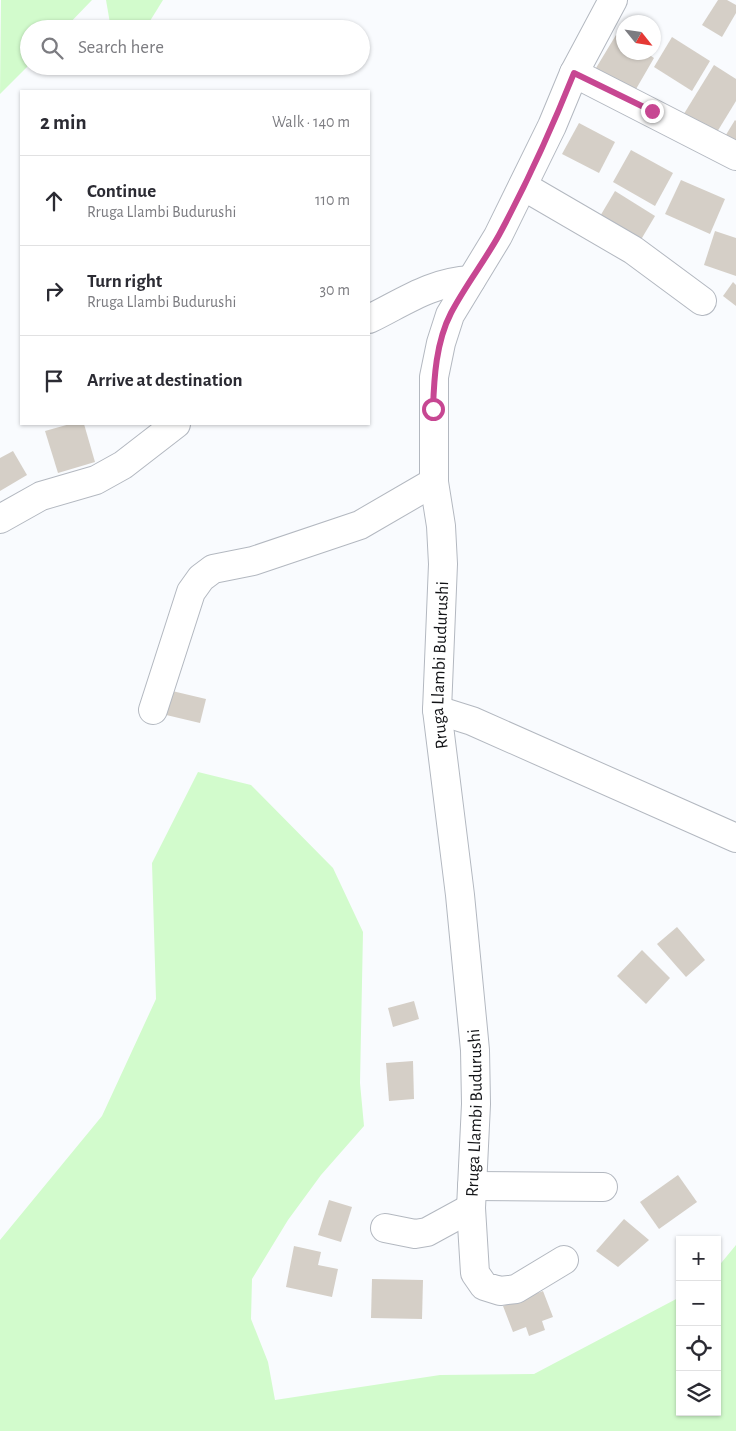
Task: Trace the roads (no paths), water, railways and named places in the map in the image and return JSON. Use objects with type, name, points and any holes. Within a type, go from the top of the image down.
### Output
[{"type":"street","name":"Rruga Llambi Budurushi","points":[[564,1260],[516,1289],[500,1291],[484,1286],[474,1274],[472,1197],[476,1114],[475,1050],[460,895],[437,710],[443,564],[442,526],[434,482],[434,378],[441,343],[450,314],[498,236],[552,126],[574,73],[613,0]]},
{"type":"street","points":[[574,73],[736,156]]},
{"type":"street","points":[[523,186],[632,250],[702,301]]},
{"type":"street","points":[[370,318],[417,294],[449,281],[471,280]]},
{"type":"street","points":[[0,519],[41,496],[96,480],[123,465],[175,425]]},
{"type":"street","points":[[153,710],[191,592],[201,578],[213,569],[253,561],[360,525],[434,482]]},
{"type":"street","points":[[437,710],[472,721],[736,838]]},
{"type":"street","points":[[385,1228],[415,1234],[427,1232],[472,1197],[603,1187]]}]
